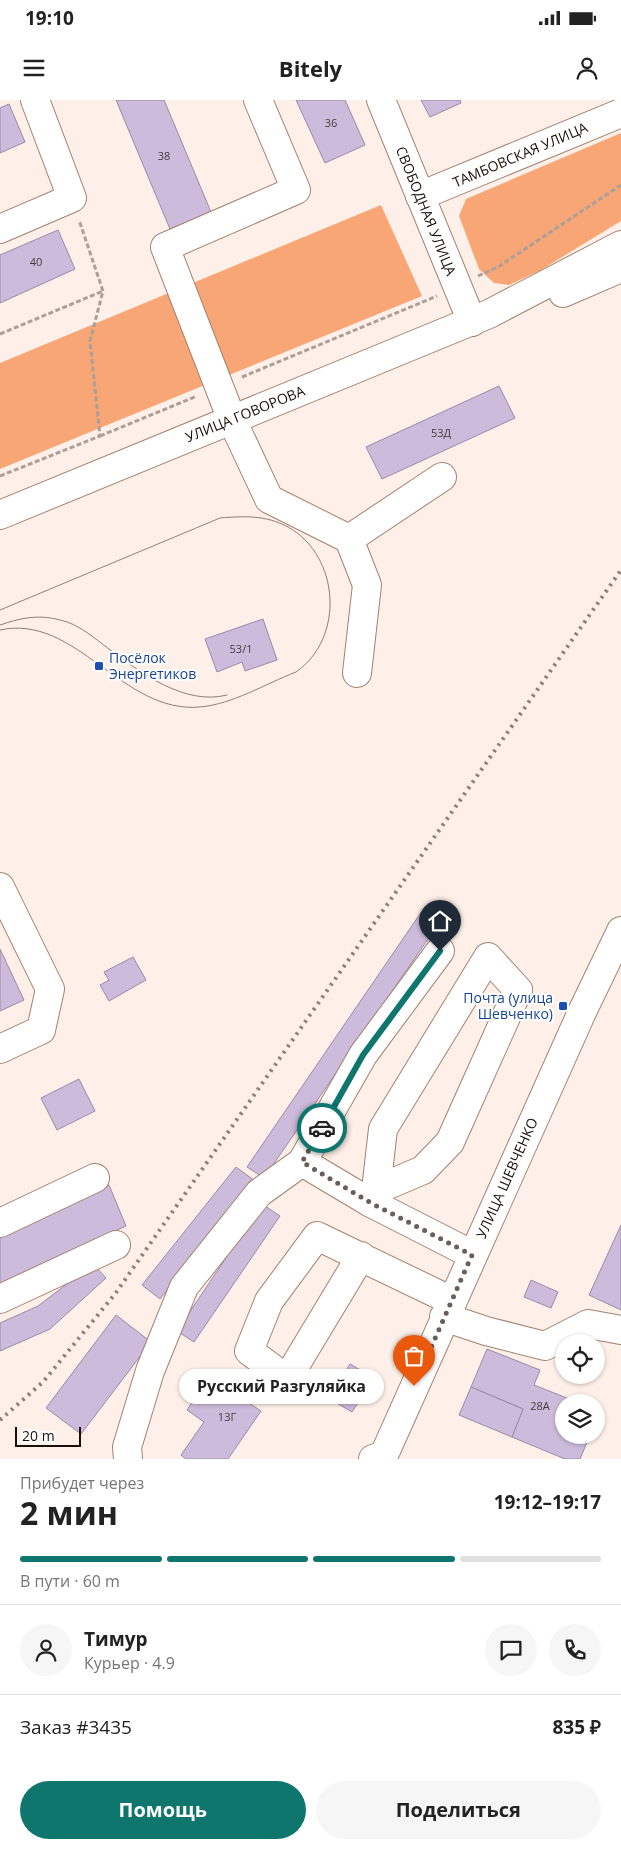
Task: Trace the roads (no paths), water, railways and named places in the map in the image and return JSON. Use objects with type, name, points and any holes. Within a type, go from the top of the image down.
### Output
[{"type":"street","points":[[0,229],[72,198],[34,100]]},
{"type":"street","points":[[258,100],[296,190],[165,247],[232,420],[269,499],[348,539],[367,585],[357,674]]},
{"type":"street","name":"СВОБОДНАЯ УЛИЦА","points":[[381,100],[457,286],[480,318]]},
{"type":"street","name":"ТАМБОВСКАЯ УЛИЦА","points":[[420,196],[621,113]]},
{"type":"street","name":"УЛИЦА ГОВОРОВА","points":[[0,515],[480,318],[621,245]]},
{"type":"street","name":"УЛИЦА ГОВОРОВА","points":[[480,318],[574,290],[621,268]]},
{"type":"street","points":[[348,539],[442,477]]},
{"type":"street","points":[[0,887],[50,988],[41,1030],[0,1049]]},
{"type":"street","name":"УЛИЦА ШЕВЧЕНКО","points":[[384,1458],[472,1255],[621,931]]},
{"type":"street","points":[[128,1459],[127,1447],[150,1371],[184,1288],[259,1193],[302,1162],[363,1055],[440,951]]},
{"type":"street","points":[[488,957],[518,990],[450,1142],[423,1170],[374,1196],[383,1129],[488,957]]},
{"type":"street","points":[[302,1162],[374,1196],[472,1255]]},
{"type":"street","points":[[0,1223],[95,1178]]},
{"type":"street","points":[[361,1256],[287,1379],[249,1351],[269,1301],[316,1236],[361,1256],[486,1331],[545,1346],[588,1324],[621,1330]]},
{"type":"street","points":[[0,1299],[116,1245]]},
{"type":"tram line","points":[[0,610],[220,518],[238,517],[263,518],[280,523],[305,540],[318,557],[326,577],[330,598],[329,619],[323,639],[312,657],[296,672],[237,698],[200,707],[172,705],[147,696],[76,649],[52,636],[27,629],[0,630]]},
{"type":"tram line","points":[[0,625],[15,620],[37,617],[67,622],[86,632],[135,668],[164,685],[195,696],[227,695]]},
{"type":"railway","points":[[0,1420],[43,1382],[115,1294],[621,570]]},
{"type":"place","name":"Посёлок Энергетиков","points":[[99,666]]},
{"type":"place","name":"Почта (улица Шевченко)","points":[[563,1006]]},
{"type":"place","name":"Русский Разгуляйка","points":[[414,1386]]}]
